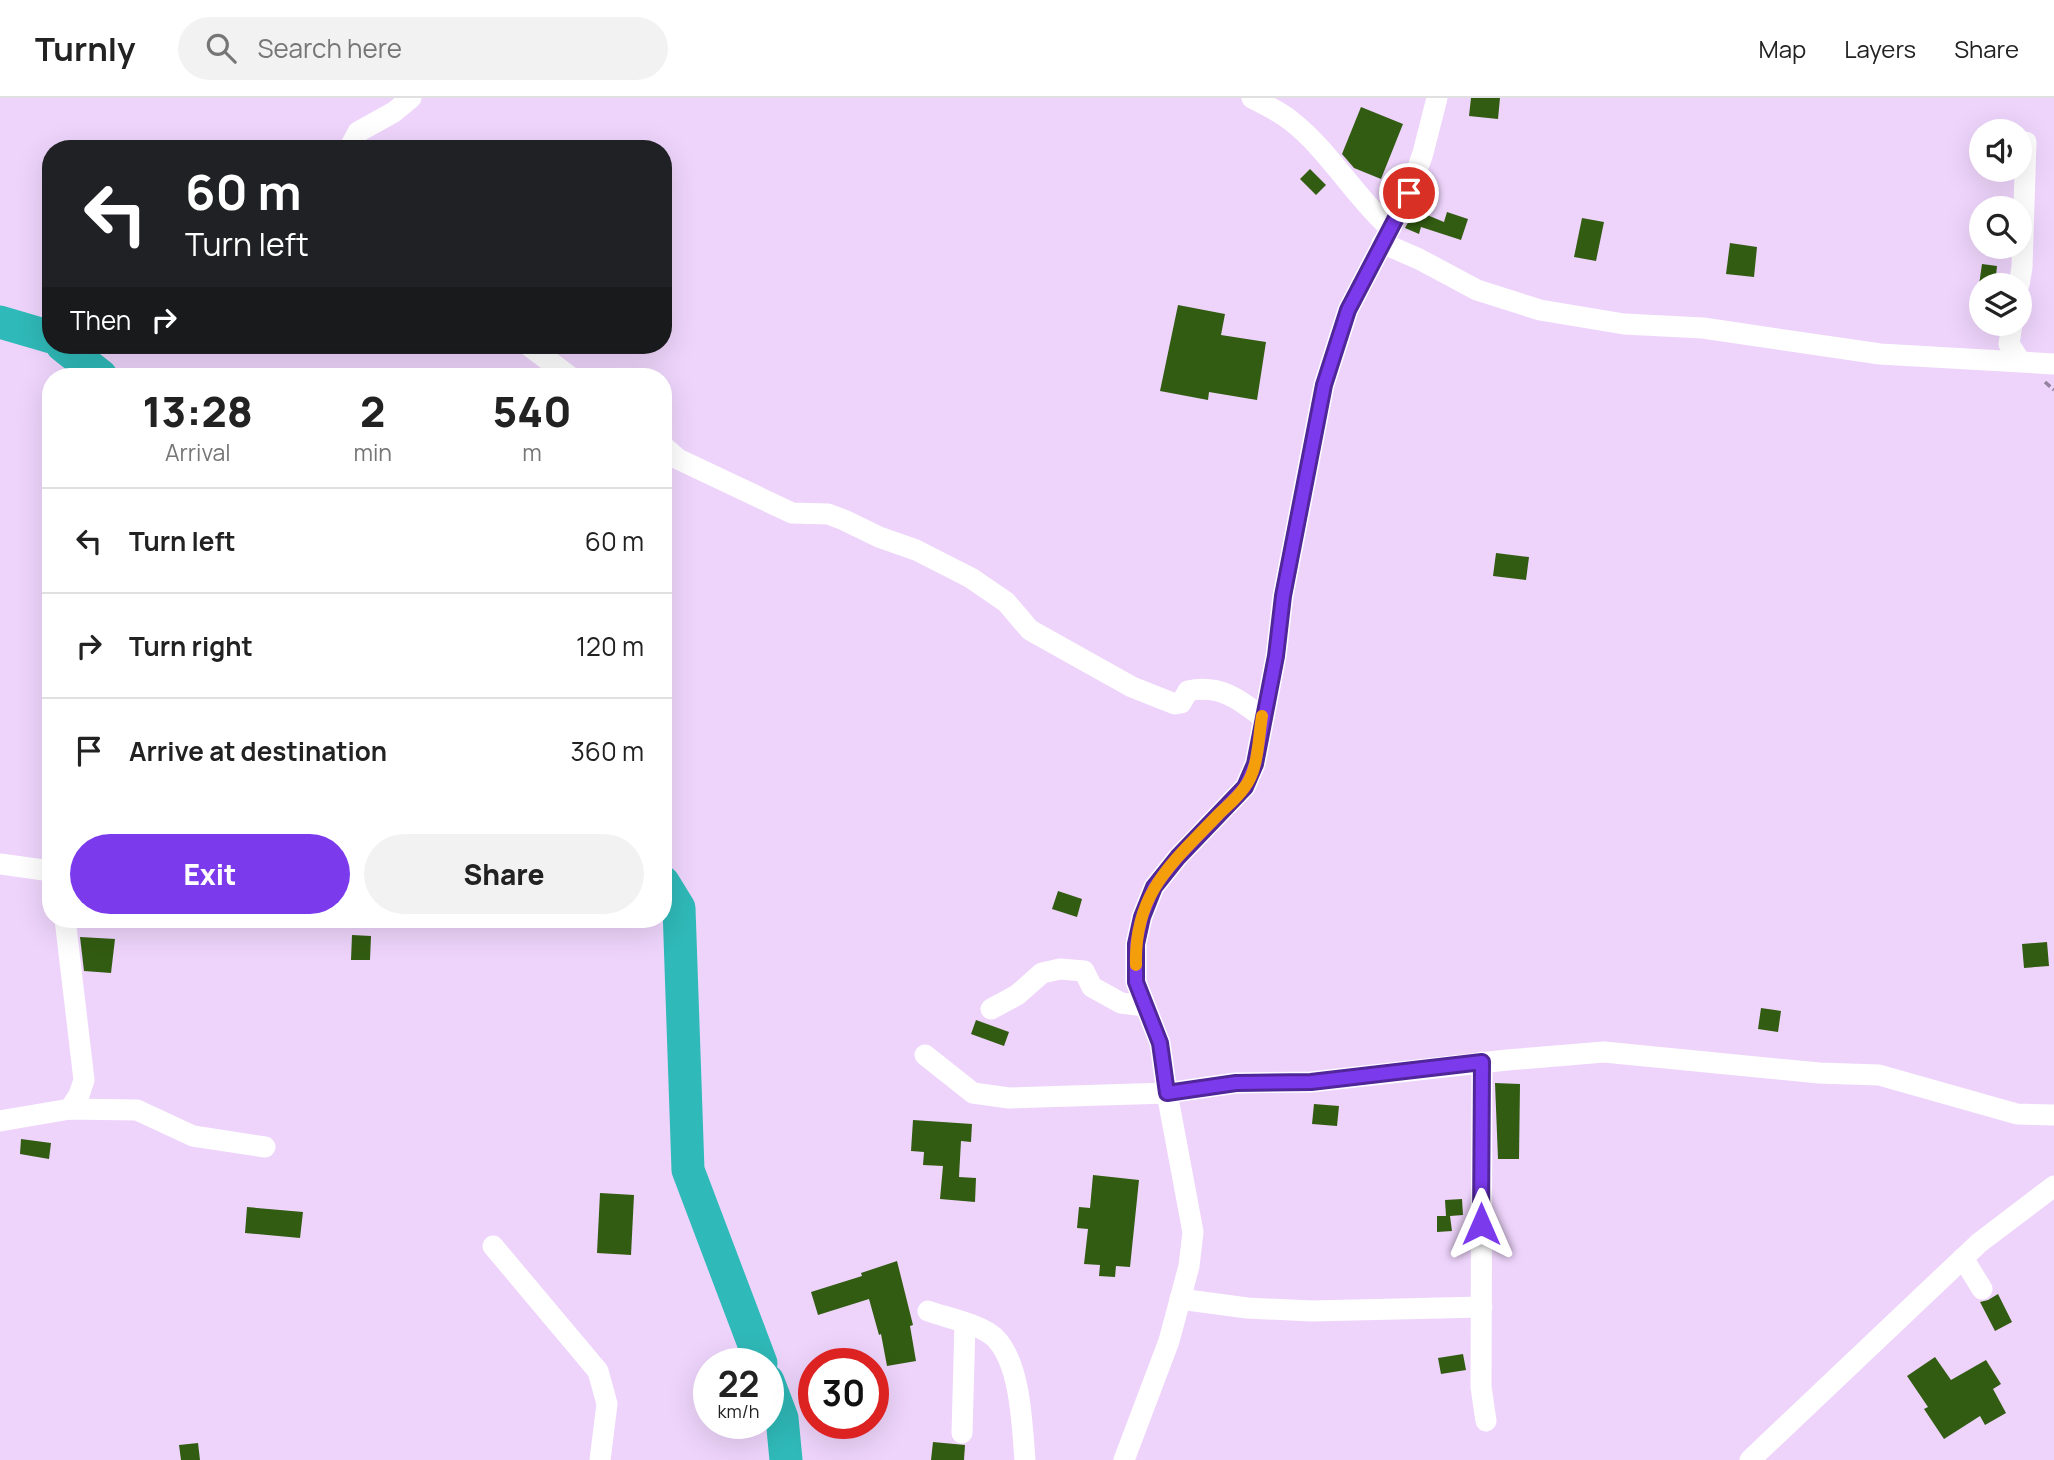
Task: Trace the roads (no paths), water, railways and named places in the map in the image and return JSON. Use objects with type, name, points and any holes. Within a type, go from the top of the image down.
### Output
[{"type":"street","points":[[354,140],[358,132],[394,112],[411,98]]},
{"type":"street","points":[[1252,98],[1290,120],[1373,212],[1386,235],[1419,259],[1477,290],[1540,310],[1624,324],[1703,328],[1880,354],[2054,364]]},
{"type":"street","points":[[1124,1460],[1169,1341],[1189,1266],[1193,1232],[1160,1043],[1136,982],[1136,944],[1154,887],[1178,857],[1245,787],[1255,764],[1262,716],[1276,656],[1283,596],[1324,385],[1348,310],[1409,193],[1423,153],[1437,98]]},
{"type":"street","points":[[2021,273],[2025,182]]},
{"type":"street","points":[[2010,336],[2009,344],[2020,362]]},
{"type":"street","points":[[540,354],[558,368]]},
{"type":"street","points":[[672,454],[792,513],[828,514],[878,537],[916,550],[960,572],[1006,602],[1030,630],[1132,687],[1175,704],[1181,703],[1188,691],[1201,688],[1224,691],[1262,716]]},
{"type":"street","points":[[0,864],[42,870]]},
{"type":"street","points":[[66,928],[84,1080],[70,1109]]},
{"type":"street","points":[[991,1009],[1017,995],[1042,973],[1060,969],[1084,971],[1092,987],[1121,1003],[1145,1006]]},
{"type":"street","points":[[925,1055],[973,1093],[1009,1098],[1167,1093],[1236,1083],[1311,1082],[1482,1062],[1604,1052],[1819,1073],[1879,1075],[2017,1114],[2054,1115]]},
{"type":"street","points":[[1482,1062],[1481,1387],[1486,1421]]},
{"type":"street","points":[[0,1121],[70,1109],[137,1110],[193,1136],[265,1147]]},
{"type":"street","points":[[1750,1460],[1979,1243],[2054,1186]]},
{"type":"street","points":[[493,1247],[598,1371],[607,1404],[600,1460]]},
{"type":"street","points":[[1963,1258],[1982,1289]]},
{"type":"street","points":[[1180,1299],[1247,1308],[1312,1311],[1482,1307]]},
{"type":"street","points":[[928,1311],[965,1323],[997,1339],[1011,1364],[1021,1417],[1025,1460]]},
{"type":"street","points":[[962,1433],[965,1323]]},
{"type":"waterway","points":[[0,322],[42,334]]},
{"type":"waterway","points":[[73,354],[91,368]]},
{"type":"waterway","points":[[672,897],[679,908],[688,1170],[755,1348]]},
{"type":"waterway","points":[[784,1439],[786,1460]]}]
